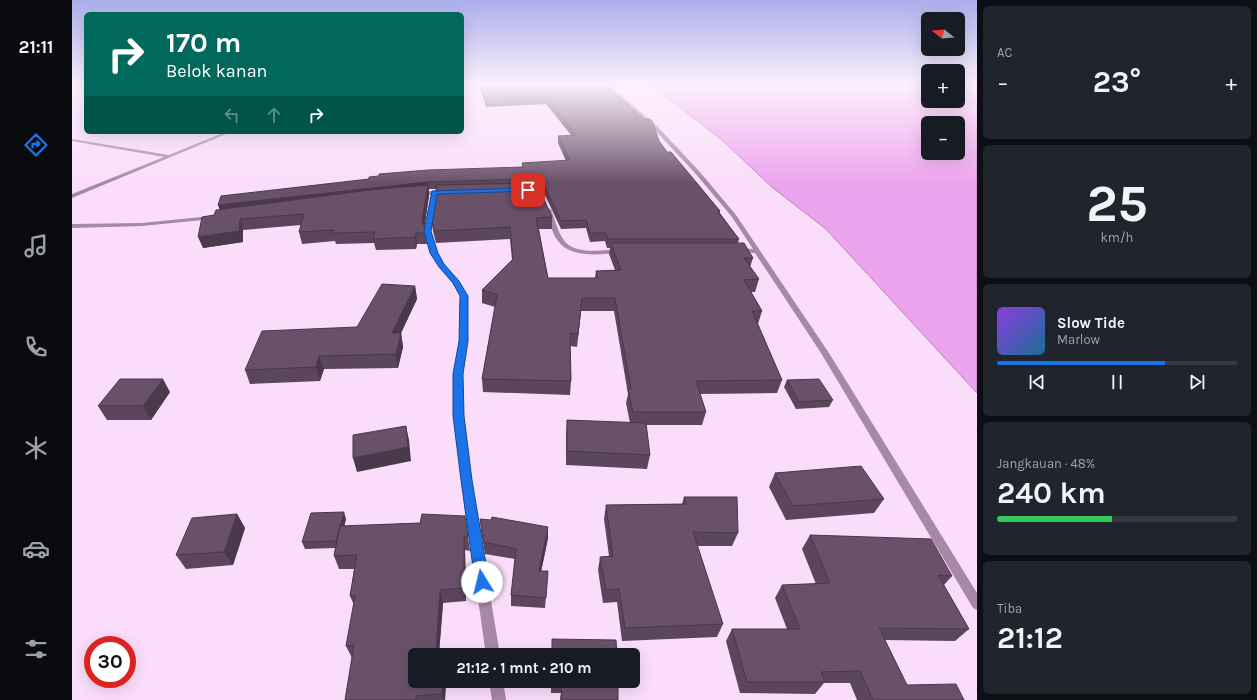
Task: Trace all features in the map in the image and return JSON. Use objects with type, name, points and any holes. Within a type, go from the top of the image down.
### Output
[{"type":"street","points":[[644,118],[697,172],[734,216],[825,353],[977,604]]},
{"type":"street","points":[[72,196],[224,134]]},
{"type":"street","points":[[72,140],[168,156]]},
{"type":"street","points":[[411,194],[450,192]]},
{"type":"street","points":[[434,193],[428,231],[434,253],[441,265],[456,282],[464,296],[463,341],[458,374],[459,416],[466,480],[492,648]]},
{"type":"street","points":[[544,201],[561,241],[567,246],[578,251],[623,251]]},
{"type":"street","points":[[72,226],[174,223],[219,217]]},
{"type":"street","points":[[733,250],[757,251]]},
{"type":"street","points":[[497,688],[499,700]]},
{"type":"shaded area","points":[[693,118],[921,118],[921,160],[965,160],[965,118],[977,118],[977,393],[826,229],[773,188],[722,140]]},
{"type":"building","points":[[562,118],[643,118],[650,119],[659,141],[667,152],[671,152],[720,211],[718,212],[739,239],[608,239],[606,233],[590,233],[586,220],[561,221],[544,185],[539,181],[528,179],[427,182],[218,205],[221,196],[369,179],[369,177],[379,176],[379,174],[428,170],[523,167],[522,163],[570,160],[558,136],[576,135]]},
{"type":"building","points":[[535,183],[538,186],[552,217],[536,218],[548,278],[598,278],[596,271],[621,270],[611,243],[744,243],[753,258],[744,258],[759,279],[744,280],[762,311],[752,311],[782,380],[696,381],[706,412],[633,412],[628,389],[631,389],[615,298],[582,298],[578,334],[570,333],[571,381],[482,379],[497,295],[482,290],[513,259],[510,227],[435,231],[431,219],[437,185]]},
{"type":"building","points":[[428,185],[422,220],[426,233],[416,233],[415,237],[373,239],[375,232],[333,233],[334,230],[299,232],[304,214],[240,219],[239,231],[198,237],[202,217],[214,215],[216,210],[370,190]]},
{"type":"building","points":[[382,284],[415,286],[392,333],[401,333],[396,354],[319,356],[316,367],[245,370],[262,331],[357,327]]},
{"type":"building","points":[[120,379],[163,379],[143,406],[98,406]]},
{"type":"building","points":[[819,379],[833,400],[799,402],[787,380]]},
{"type":"building","points":[[567,420],[646,423],[650,455],[567,451]]},
{"type":"building","points":[[406,426],[408,447],[353,458],[353,435]]},
{"type":"building","points":[[861,466],[884,499],[793,506],[775,473]]},
{"type":"building","points":[[684,497],[737,497],[738,533],[693,532],[723,624],[625,628],[619,589],[606,590],[600,557],[613,556],[606,505],[686,504]]},
{"type":"building","points":[[344,512],[336,541],[302,542],[311,513]]},
{"type":"building","points":[[237,514],[224,552],[176,555],[192,518]]},
{"type":"building","points":[[422,514],[465,516],[468,537],[464,536],[464,588],[440,590],[436,648],[408,648],[408,688],[442,688],[442,694],[416,696],[416,700],[345,700],[354,645],[346,646],[355,596],[350,596],[357,555],[334,556],[340,526],[420,523]]},
{"type":"building","points":[[492,517],[548,527],[539,571],[548,571],[546,598],[511,595],[516,549],[484,542],[480,519],[491,520]]},
{"type":"building","points":[[810,535],[931,539],[952,576],[938,575],[969,629],[879,628],[907,685],[956,684],[964,700],[873,700],[860,671],[821,672],[825,682],[747,682],[732,629],[800,629],[782,585],[830,583]]},
{"type":"building","points":[[552,639],[616,640],[617,648],[552,648]]},
{"type":"building","points":[[562,688],[618,688],[618,700],[561,700]]},
{"type":"route","points":[[482,582],[466,480],[459,416],[458,374],[465,317],[464,296],[456,282],[441,265],[434,253],[428,231],[434,193],[528,190]]}]
